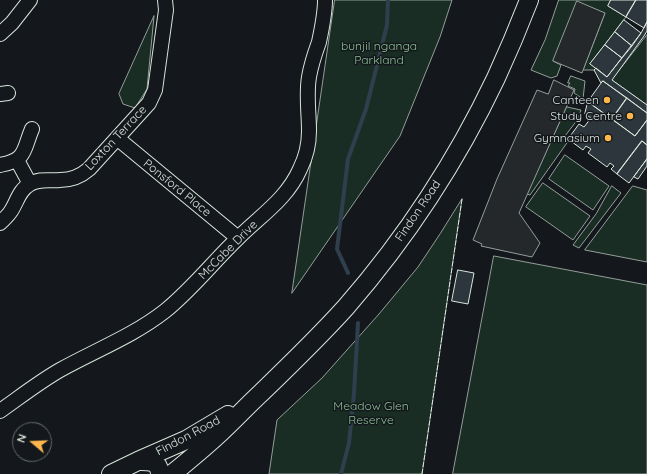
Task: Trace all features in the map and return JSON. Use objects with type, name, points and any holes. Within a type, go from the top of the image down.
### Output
[{"type":"main road","name":"Findon Road","points":[[172,474],[219,434],[307,348],[345,307],[382,262],[422,208],[451,161],[483,103],[513,41],[529,0]]},
{"type":"main road","name":"Findon Road","points":[[111,474],[186,440],[231,413],[261,392]]},
{"type":"main road","points":[[138,461],[149,461],[155,463],[159,467],[160,474]]},
{"type":"street","points":[[0,34],[12,23],[30,0]]},
{"type":"street","name":"Loxton Terrace","points":[[30,184],[43,180],[69,179],[83,174],[149,103],[155,90],[166,10],[165,0]]},
{"type":"street","name":"McCabe Drive","points":[[0,411],[59,370],[133,333],[166,310],[199,279],[238,238],[289,190],[301,168],[308,144],[309,132],[307,96],[309,76],[323,24],[325,0]]},
{"type":"street","points":[[0,165],[17,160],[22,155],[32,129]]},
{"type":"street","name":"Ponsford Place","points":[[116,138],[238,238]]},
{"type":"street","points":[[0,223],[11,211],[19,194],[30,184],[17,160]]},
{"type":"green space","name":"bunjil nganga Parkland","points":[[335,0],[452,0],[440,37],[400,136],[292,293]]},
{"type":"green space","points":[[559,0],[611,0],[608,6],[626,17],[590,64],[596,68],[594,70],[583,70],[605,13],[553,61],[561,65],[557,76],[551,78],[531,70],[545,40]]},
{"type":"green space","points":[[154,16],[147,89],[135,108],[123,104],[119,94]]},
{"type":"green space","points":[[647,35],[647,105],[612,80]]},
{"type":"green space","points":[[571,76],[585,81],[583,99],[574,93],[575,89],[568,86]]},
{"type":"green space","points":[[567,107],[581,110],[578,119],[565,136],[569,140],[530,195],[527,194]]},
{"type":"green space","points":[[565,155],[609,186],[593,210],[549,179]]},
{"type":"green space","points":[[543,183],[590,216],[573,240],[526,207]]},
{"type":"green space","points":[[612,186],[621,193],[579,248],[573,245],[596,214]]},
{"type":"green space","points":[[633,186],[647,190],[647,262],[585,250]]},
{"type":"green space","name":"Meadow Glen Reserve","points":[[462,199],[422,474],[269,474],[277,420],[322,378],[379,314],[418,267]]},
{"type":"green space","points":[[494,256],[647,285],[647,474],[453,474]]},
{"type":"shaded area","points":[[577,1],[605,13],[582,73],[553,61]]},
{"type":"shaded area","points":[[554,80],[574,90],[519,213],[540,243],[532,257],[481,246],[482,244],[473,240],[497,179],[537,90],[548,94]]},
{"type":"building","points":[[611,0],[636,0],[626,17],[608,6]]},
{"type":"building","points":[[636,0],[647,0],[647,22],[644,28],[626,17]]},
{"type":"building","points":[[624,20],[641,33],[632,46],[615,32]]},
{"type":"building","points":[[647,22],[647,31],[644,36],[612,80],[647,105],[647,113],[603,81],[601,83],[594,70],[596,68],[607,77],[641,33]]},
{"type":"building","points":[[615,32],[632,46],[622,58],[605,45]]},
{"type":"building","points":[[605,45],[622,58],[607,77],[590,64]]},
{"type":"building","name":"Canteen","points":[[603,81],[627,98],[612,119],[588,102]]},
{"type":"building","name":"Study Centre","points":[[627,98],[647,113],[647,120],[635,136],[612,119]]},
{"type":"building","name":"Gymnasium","points":[[588,102],[635,136],[647,120],[647,145],[642,141],[617,174],[611,169],[614,166],[610,163],[607,167],[588,153],[591,149],[586,146],[583,150],[568,139],[579,124],[584,127],[591,118],[585,114]]},
{"type":"building","points":[[642,141],[647,145],[647,159],[629,183],[617,174]]},
{"type":"building","points":[[647,159],[647,166],[638,179],[634,177]]},
{"type":"building","points":[[458,270],[474,273],[468,304],[452,301]]},
{"type":"waterway","points":[[348,273],[337,249],[348,159],[366,109],[387,25],[388,0]]},
{"type":"waterway","points":[[341,474],[349,443],[354,393],[358,323]]},
{"type":"fence","points":[[422,474],[462,199]]},
{"type":"place","name":"Canteen","points":[[607,100]]},
{"type":"place","name":"Study Centre","points":[[630,116]]},
{"type":"place","name":"Gymnasium","points":[[608,138]]}]
